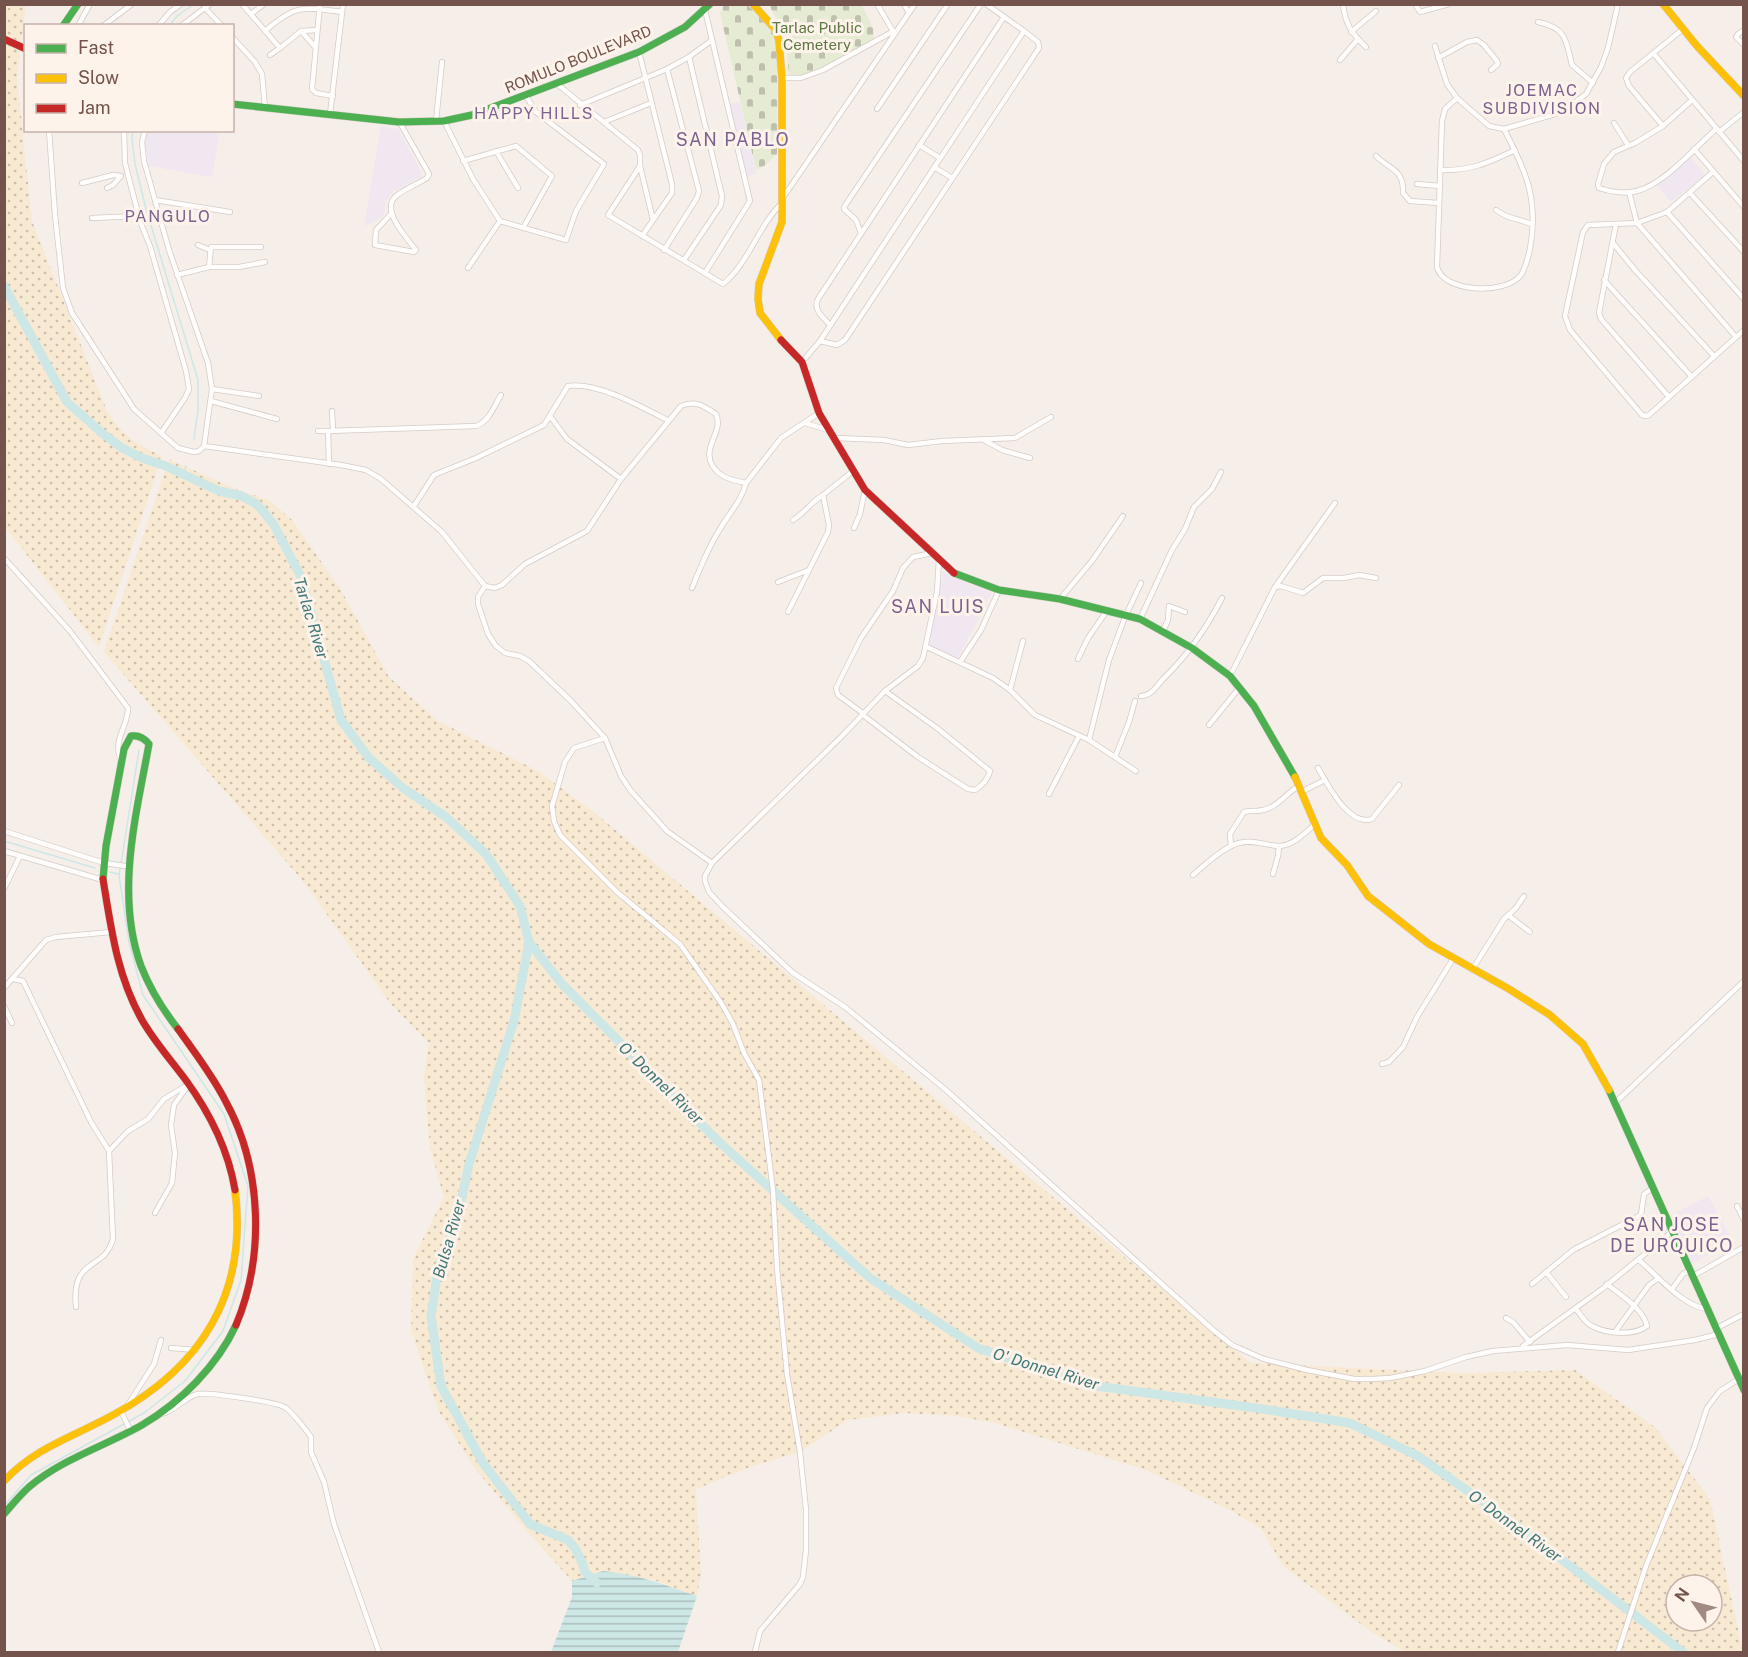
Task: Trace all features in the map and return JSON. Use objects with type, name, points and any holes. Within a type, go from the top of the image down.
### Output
[{"type":"main road","points":[[64,24],[78,4]]},
{"type":"main road","points":[[70,24],[78,4]]},
{"type":"main road","points":[[753,4],[776,30],[780,41],[782,78],[781,229],[759,284],[760,314],[802,362],[819,413],[865,490],[957,575],[999,590],[1060,599],[1140,620],[1192,648],[1230,676],[1240,687],[1277,744],[1321,838],[1347,865],[1368,896],[1404,926],[1453,959],[1509,989],[1550,1015],[1583,1044],[1616,1102],[1743,1390]]},
{"type":"main road","points":[[1663,4],[1683,30],[1743,96]]},
{"type":"main road","name":"ROMULO BOULEVARD","points":[[234,104],[399,122],[440,121],[472,115],[639,52],[685,27],[707,7]]},
{"type":"main road","points":[[4,39],[24,48]]},
{"type":"main road","points":[[4,1481],[33,1454],[123,1412],[147,1398],[176,1373],[196,1350],[212,1324],[226,1291],[237,1238],[238,1210],[223,1142],[209,1113],[153,1038],[135,1008],[119,970],[111,932],[103,880],[122,761],[129,737],[144,738],[148,742],[127,866],[129,916],[146,979],[160,1007],[214,1081],[230,1108],[247,1155],[256,1208],[254,1263],[236,1324],[228,1340],[194,1383],[158,1414],[36,1481],[4,1514]]},
{"type":"street","points":[[79,24],[90,4]]},
{"type":"street","points":[[106,24],[132,4]]},
{"type":"street","points":[[159,24],[181,4]]},
{"type":"street","points":[[242,4],[280,48]]},
{"type":"street","points":[[251,14],[264,4]]},
{"type":"street","points":[[330,114],[343,4]]},
{"type":"street","points":[[878,4],[893,33]]},
{"type":"street","points":[[904,4],[909,13]]},
{"type":"street","points":[[640,166],[608,215],[723,284],[726,283],[893,33],[915,4]]},
{"type":"street","points":[[878,109],[948,4]]},
{"type":"street","points":[[861,233],[856,220],[844,207],[981,4]]},
{"type":"street","points":[[820,340],[837,345],[845,340],[1039,48],[1038,42],[986,4]]},
{"type":"street","points":[[1343,4],[1344,16],[1351,32],[1366,47]]},
{"type":"street","points":[[1414,4],[1420,12],[1449,4]]},
{"type":"street","points":[[1435,46],[1446,84],[1457,98],[1490,126],[1504,129],[1562,112],[1580,100],[1593,84],[1608,48],[1618,4]]},
{"type":"street","points":[[184,24],[208,6],[220,24]]},
{"type":"street","points":[[265,31],[300,6],[320,7],[342,12]]},
{"type":"street","points":[[320,7],[312,89],[316,93],[333,96]]},
{"type":"street","points":[[705,273],[750,201],[712,40],[707,7]]},
{"type":"street","points":[[1351,32],[1376,11]]},
{"type":"street","points":[[829,324],[817,311],[816,303],[1004,17]]},
{"type":"street","points":[[1538,22],[1551,26],[1564,37],[1569,44],[1572,65],[1593,84]]},
{"type":"street","points":[[270,56],[301,31],[317,30]]},
{"type":"street","points":[[1663,126],[1629,86],[1626,78],[1630,72],[1683,30]]},
{"type":"street","points":[[1743,30],[1736,37],[1743,45]]},
{"type":"street","points":[[301,31],[316,48]]},
{"type":"street","points":[[802,362],[820,340],[1024,31]]},
{"type":"street","points":[[782,78],[801,78],[823,70],[893,33]]},
{"type":"street","points":[[1340,60],[1358,39]]},
{"type":"street","points":[[234,40],[255,62],[262,74],[265,108]]},
{"type":"street","points":[[580,105],[645,76],[667,69],[689,57],[712,40]]},
{"type":"street","points":[[1438,58],[1467,42],[1477,40],[1497,61],[1498,64],[1491,70]]},
{"type":"street","points":[[639,52],[672,184],[672,193],[642,236]]},
{"type":"street","points":[[1654,54],[1743,161]]},
{"type":"street","points":[[684,260],[722,205],[722,196],[689,57]]},
{"type":"street","points":[[442,62],[440,121],[500,221],[566,240],[576,212],[604,164],[536,112],[526,96]]},
{"type":"street","points":[[664,250],[698,198],[699,191],[667,69]]},
{"type":"street","points":[[557,84],[580,105],[634,146],[640,155],[640,166],[653,220]]},
{"type":"street","points":[[1457,98],[1445,109],[1443,115],[1437,271],[1445,280],[1464,286],[1502,287],[1522,274],[1528,257],[1532,224],[1532,196],[1521,162],[1504,129]]},
{"type":"street","points":[[1692,100],[1663,126],[1608,158],[1598,184],[1601,189],[1639,191],[1656,181],[1743,112]]},
{"type":"street","points":[[604,122],[651,103]]},
{"type":"street","points":[[391,214],[376,230],[375,245],[416,251],[391,214],[391,205],[394,198],[429,176],[399,122]]},
{"type":"street","points":[[1614,123],[1628,145]]},
{"type":"street","points":[[49,132],[63,288],[72,313],[129,404],[178,448],[194,452],[200,451],[204,446],[212,389],[208,363],[177,275],[144,161],[142,142],[144,132]]},
{"type":"street","points":[[124,132],[124,151],[138,216],[150,246],[186,371],[189,389],[161,433]]},
{"type":"street","points":[[919,145],[940,158]]},
{"type":"street","points":[[463,161],[516,146],[552,176],[524,228]]},
{"type":"street","points":[[1694,149],[1743,207]]},
{"type":"street","points":[[1440,170],[1470,169],[1515,150]]},
{"type":"street","points":[[496,151],[518,188]]},
{"type":"street","points":[[1376,156],[1401,176],[1404,183],[1403,193],[1410,201],[1438,203]]},
{"type":"street","points":[[934,167],[952,178]]},
{"type":"street","points":[[1713,172],[1667,212],[1637,223],[1593,223],[1585,228],[1565,316],[1570,330],[1642,415],[1649,415],[1743,330]]},
{"type":"street","points":[[107,188],[112,186],[116,178],[128,174]]},
{"type":"street","points":[[82,183],[113,175],[121,176]]},
{"type":"street","points":[[1418,184],[1440,186]]},
{"type":"street","points":[[1629,192],[1637,223],[1736,337]]},
{"type":"street","points":[[1690,193],[1743,252]]},
{"type":"street","points":[[155,200],[230,212]]},
{"type":"street","points":[[1496,210],[1506,216],[1532,224]]},
{"type":"street","points":[[1667,212],[1743,299]]},
{"type":"street","points":[[92,218],[138,216]]},
{"type":"street","points":[[468,268],[500,221]]},
{"type":"street","points":[[1616,224],[1599,306],[1601,319],[1669,397]]},
{"type":"street","points":[[1613,243],[1714,356]]},
{"type":"street","points":[[198,245],[210,250],[211,248],[261,247]]},
{"type":"street","points":[[209,267],[210,250]]},
{"type":"street","points":[[177,275],[209,267],[239,267],[265,262]]},
{"type":"street","points":[[1604,280],[1692,377]]},
{"type":"street","points":[[414,506],[434,475],[476,458],[544,425],[564,389],[568,386],[596,389],[669,421]]},
{"type":"street","points":[[212,389],[259,396]]},
{"type":"street","points":[[318,431],[476,426],[482,424],[487,418],[501,395]]},
{"type":"street","points":[[211,401],[277,419]]},
{"type":"street","points":[[204,446],[366,470],[414,506],[442,532],[485,586],[495,588],[502,585],[532,559],[587,531],[621,479],[681,406],[700,403],[716,414],[718,423],[709,450],[710,462],[717,473],[730,480],[746,483]]},
{"type":"street","points":[[329,464],[332,411]]},
{"type":"street","points":[[692,588],[704,558],[743,495],[746,483],[781,438],[819,413]]},
{"type":"street","points":[[550,416],[567,439],[621,479]]},
{"type":"street","points":[[836,438],[884,440],[908,445],[1015,438],[1051,417]]},
{"type":"street","points":[[805,423],[831,431]]},
{"type":"street","points":[[984,440],[1002,450],[1030,458]]},
{"type":"street","points":[[793,520],[803,514],[811,502],[853,471]]},
{"type":"street","points":[[1140,620],[1194,507],[1212,489],[1221,472]]},
{"type":"street","points":[[854,528],[860,514],[865,490]]},
{"type":"street","points":[[788,612],[828,532],[829,525],[823,495]]},
{"type":"street","points":[[1230,676],[1275,587],[1335,503]]},
{"type":"street","points":[[1060,599],[1092,561],[1123,516]]},
{"type":"street","points":[[885,691],[990,771],[989,777],[982,785],[975,790],[968,789],[918,757],[838,695],[836,688],[861,638],[893,591],[903,568],[913,557],[932,553]]},
{"type":"street","points":[[4,558],[70,631],[128,708],[128,715],[117,744],[122,761]]},
{"type":"street","points":[[939,560],[937,592],[927,647],[918,666],[885,691],[712,863],[705,876],[709,892],[723,908],[793,974],[844,1007],[946,1090],[1232,1345],[1264,1359],[1354,1379],[1390,1378],[1425,1371],[1473,1355],[1521,1347],[1567,1345],[1610,1350],[1635,1350],[1718,1331],[1743,1314]]},
{"type":"street","points":[[778,582],[809,570]]},
{"type":"street","points":[[1275,587],[1281,586],[1303,593],[1323,578],[1359,575],[1377,578]]},
{"type":"street","points":[[1089,740],[1109,660],[1141,583]]},
{"type":"street","points":[[485,586],[478,597],[478,604],[488,634],[496,646],[505,653],[520,656],[529,661],[605,738],[621,777],[667,831],[712,863]]},
{"type":"street","points":[[960,662],[981,630],[999,590]]},
{"type":"street","points":[[1141,696],[1146,696],[1154,689],[1192,648],[1204,632],[1222,598]]},
{"type":"street","points":[[1163,631],[1168,620],[1169,606],[1185,612]]},
{"type":"street","points":[[1078,659],[1088,638],[1106,612]]},
{"type":"street","points":[[1010,690],[1023,641]]},
{"type":"street","points":[[927,647],[982,672],[1010,690],[1035,715],[1089,740],[1136,771]]},
{"type":"street","points":[[1209,724],[1240,687]]},
{"type":"street","points":[[1114,757],[1135,701]]},
{"type":"street","points":[[1048,794],[1079,736]]},
{"type":"street","points":[[605,738],[574,748],[565,762],[552,806],[554,821],[560,835],[616,892],[680,944],[722,1004],[759,1080],[773,1190],[777,1268],[788,1374],[806,1510],[806,1550],[800,1584],[760,1631],[755,1653]]},
{"type":"street","points":[[1318,768],[1348,813],[1363,820],[1372,819],[1399,785]]},
{"type":"street","points":[[1231,846],[1230,834],[1244,812],[1269,808],[1281,802],[1287,794],[1325,780]]},
{"type":"street","points":[[1193,875],[1231,846],[1257,842],[1279,846],[1293,842],[1315,824]]},
{"type":"street","points":[[4,831],[107,863],[127,866]]},
{"type":"street","points":[[1273,874],[1279,846]]},
{"type":"street","points":[[4,851],[103,880]]},
{"type":"street","points":[[4,889],[20,855]]},
{"type":"street","points":[[1472,970],[1504,919],[1524,896]]},
{"type":"street","points":[[1508,915],[1530,932]]},
{"type":"street","points":[[4,988],[37,949],[50,938],[111,932]]},
{"type":"street","points":[[1382,1064],[1389,1062],[1404,1047],[1411,1027],[1453,959]]},
{"type":"street","points":[[13,979],[23,981],[93,1126],[109,1151],[113,1239],[107,1251],[86,1267],[78,1278],[75,1294],[76,1306]]},
{"type":"street","points":[[1616,1102],[1743,981]]},
{"type":"street","points":[[4,1006],[12,1023]]},
{"type":"street","points":[[109,1151],[128,1131],[148,1119],[164,1099],[189,1084]]},
{"type":"street","points":[[155,1213],[172,1183],[175,1153],[171,1125],[174,1105],[189,1084]]},
{"type":"street","points":[[1532,1284],[1573,1250],[1641,1215],[1644,1194],[1653,1188]]},
{"type":"street","points":[[1737,1206],[1743,1220]]},
{"type":"street","points":[[1658,1244],[1663,1233],[1665,1214]]},
{"type":"street","points":[[1521,1347],[1639,1260],[1673,1231]]},
{"type":"street","points":[[1672,1288],[1683,1274],[1692,1273],[1743,1247]]},
{"type":"street","points":[[1639,1260],[1695,1307],[1709,1309]]},
{"type":"street","points":[[1546,1272],[1566,1297]]},
{"type":"street","points":[[1615,1332],[1649,1285],[1659,1278]]},
{"type":"street","points":[[1576,1308],[1592,1326],[1615,1332],[1633,1332],[1647,1326],[1645,1318],[1634,1306],[1607,1284]]},
{"type":"street","points":[[1506,1318],[1513,1322],[1530,1342]]},
{"type":"street","points":[[129,1429],[123,1412],[154,1364],[161,1340]]},
{"type":"street","points":[[171,1348],[196,1350]]},
{"type":"street","points":[[1618,1653],[1646,1566],[1694,1448],[1707,1408],[1720,1391],[1739,1379]]},
{"type":"street","points":[[158,1414],[170,1412],[200,1393],[254,1400],[288,1410],[311,1437],[310,1452],[324,1482],[334,1524],[379,1653]]},
{"type":"shaded area","points":[[740,102],[756,173],[747,178],[728,104]]},
{"type":"shaded area","points":[[381,126],[398,129],[422,176],[393,192],[387,199],[384,214],[375,222],[364,226]]},
{"type":"shaded area","points":[[147,132],[220,132],[212,177],[149,166],[145,143]]},
{"type":"shaded area","points":[[1690,156],[1705,175],[1671,202],[1656,184]]},
{"type":"shaded area","points":[[943,572],[992,593],[958,658],[928,645]]},
{"type":"shaded area","points":[[1708,1196],[1733,1241],[1689,1265],[1668,1217]]},
{"type":"sand","points":[[4,5],[26,5],[17,78],[32,221],[107,411],[131,438],[162,456],[99,647],[5,527]]},
{"type":"sand","points":[[169,459],[235,489],[269,500],[292,520],[341,590],[389,677],[438,721],[538,771],[595,813],[1251,1363],[1463,1373],[1575,1370],[1655,1427],[1710,1499],[1743,1652],[1406,1652],[1373,1633],[1284,1567],[1261,1529],[1232,1511],[1146,1470],[995,1423],[957,1416],[905,1413],[848,1420],[800,1452],[750,1467],[696,1489],[701,1574],[697,1596],[654,1580],[603,1571],[572,1581],[473,1466],[438,1410],[411,1330],[413,1259],[444,1197],[430,1148],[424,1077],[429,1043],[390,1003],[303,881],[104,652]]},
{"type":"green space","points":[[724,5],[747,5],[761,17],[772,32],[778,56],[777,154],[766,165],[756,170],[720,13]]},
{"type":"green space","name":"Tarlac Public Cemetery","points":[[769,5],[862,5],[873,28],[874,41],[800,78],[789,78],[786,36]]},
{"type":"water","points":[[603,1571],[639,1577],[697,1596],[678,1652],[551,1652],[572,1597],[572,1581]]},
{"type":"waterway","points":[[171,24],[177,16],[194,4]]},
{"type":"waterway","points":[[133,132],[135,164],[146,209],[198,380],[198,410],[194,439]]},
{"type":"waterway","name":"O' Donnel River","points":[[4,286],[67,402],[102,433],[122,448],[142,458],[166,466],[219,491],[242,496],[258,505],[274,525],[301,577],[341,720],[369,758],[403,788],[446,817],[486,854],[520,906],[529,942],[562,984],[719,1142],[870,1278],[978,1348],[1089,1385],[1350,1423],[1418,1456],[1519,1527],[1683,1652]]},
{"type":"waterway","name":"Tarlac River","points":[[183,475],[186,466]]},
{"type":"waterway","points":[[121,864],[139,750]]},
{"type":"waterway","points":[[4,841],[95,868]]},
{"type":"waterway","points":[[4,1506],[31,1475],[144,1413],[185,1381],[223,1331],[241,1280],[248,1186],[224,1114],[143,995],[129,942],[119,875],[120,868]]},
{"type":"waterway","points":[[110,872],[118,874]]},
{"type":"waterway","name":"Bulsa River","points":[[529,942],[514,1021],[469,1164],[458,1216],[438,1269],[431,1316],[441,1386],[483,1463],[530,1524],[568,1540],[575,1548],[585,1572],[597,1583]]},
{"type":"traffic: fast","points":[[64,24],[78,4]]},
{"type":"traffic: fast","points":[[234,104],[399,122],[444,121],[472,115],[639,52],[685,27],[710,4]]},
{"type":"traffic: fast","points":[[954,573],[999,590],[1060,599],[1140,619],[1192,648],[1230,676],[1254,706],[1295,777]]},
{"type":"traffic: fast","points":[[103,879],[106,846],[124,749],[131,736],[139,737],[149,744],[130,855],[129,911],[133,939],[148,983],[178,1029]]},
{"type":"traffic: fast","points":[[1609,1090],[1744,1390]]},
{"type":"traffic: fast","points":[[4,1514],[26,1490],[55,1468],[142,1425],[184,1394],[219,1355],[236,1325]]},
{"type":"traffic: slow","points":[[753,4],[776,30],[779,41],[782,78],[782,222],[759,284],[758,299],[760,313],[781,340]]},
{"type":"traffic: slow","points":[[1663,4],[1697,46],[1744,96]]},
{"type":"traffic: slow","points":[[1295,777],[1321,838],[1347,865],[1368,896],[1429,944],[1550,1015],[1583,1044],[1609,1090]]},
{"type":"traffic: slow","points":[[4,1481],[16,1469],[42,1451],[113,1415],[144,1396],[171,1374],[194,1350],[212,1323],[226,1294],[234,1262],[237,1227],[235,1190]]},
{"type":"traffic: jam","points":[[4,39],[24,48]]},
{"type":"traffic: jam","points":[[781,340],[802,362],[819,413],[865,490],[954,573]]},
{"type":"traffic: jam","points":[[103,879],[116,951],[133,1003],[152,1035],[210,1118],[223,1145],[235,1190]]},
{"type":"traffic: jam","points":[[178,1029],[210,1074],[226,1102],[238,1128],[253,1183],[255,1242],[252,1270],[236,1325]]},
{"type":"district","name":"JOEMAC SUBDIVISION","points":[[1542,99]]},
{"type":"district","name":"HAPPY HILLS","points":[[534,113]]},
{"type":"district","name":"SAN PABLO","points":[[733,139]]},
{"type":"district","name":"PANGULO","points":[[168,216]]},
{"type":"district","name":"SAN LUIS","points":[[938,606]]},
{"type":"district","name":"SAN JOSE DE URQUICO","points":[[1672,1234]]}]
